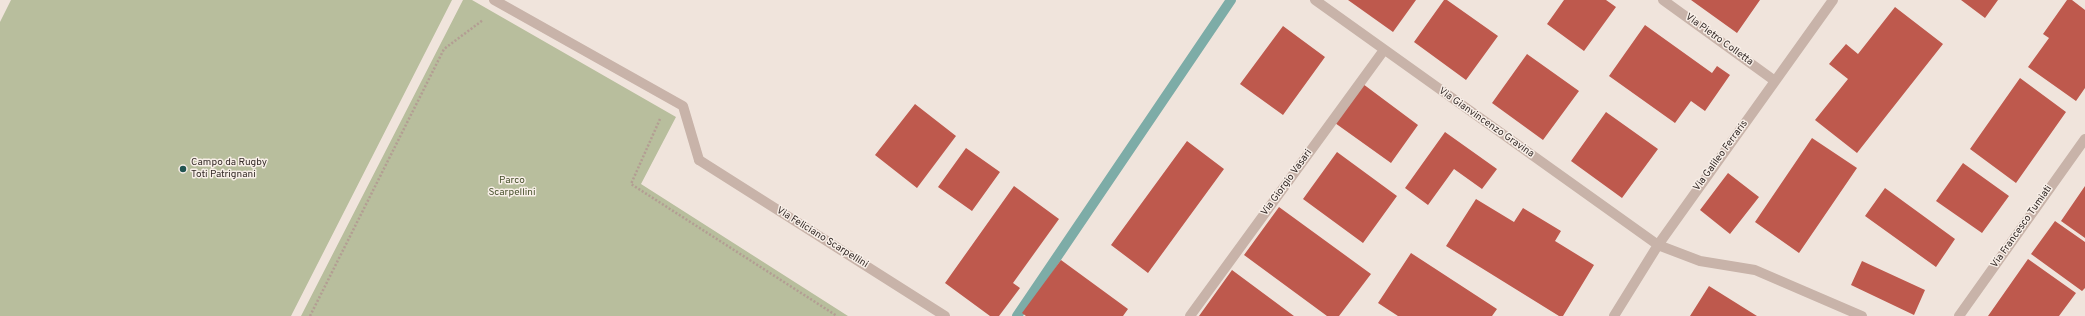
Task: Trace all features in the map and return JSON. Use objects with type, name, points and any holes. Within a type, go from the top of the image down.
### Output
[{"type":"street","points":[[494,0],[669,99]]},
{"type":"street","name":"Via Gianvincenzo Gravina","points":[[1315,0],[1658,245],[1700,261],[1755,270],[1862,316]]},
{"type":"street","name":"Via Pietro Colletta","points":[[1663,0],[1775,80]]},
{"type":"street","name":"Via Galileo Ferraris","points":[[1614,316],[1658,245],[1833,0]]},
{"type":"street","name":"Via Giorgio Vasari","points":[[1190,316],[1384,50]]},
{"type":"street","name":"Via Feliciano Scarpellini","points":[[669,99],[683,106],[698,160],[945,316]]},
{"type":"street","name":"Via Francesco Tumiati","points":[[1959,316],[2085,139]]},
{"type":"path","points":[[310,316],[444,48],[503,5]]},
{"type":"path","points":[[669,99],[631,184],[837,316]]},
{"type":"green space","name":"Campo da Rugby Toti Patrignani","points":[[11,0],[452,0],[291,316],[0,316],[0,22]]},
{"type":"green space","name":"Parco Scarpellini","points":[[463,0],[472,0],[676,117],[641,184],[848,316],[301,316]]},
{"type":"building","points":[[1348,0],[1416,0],[1393,32]]},
{"type":"building","points":[[1444,0],[1447,0],[1498,36],[1466,80],[1414,42]]},
{"type":"building","points":[[1564,0],[1606,0],[1616,7],[1584,51],[1547,24]]},
{"type":"building","points":[[1691,0],[1760,0],[1737,33]]},
{"type":"building","points":[[1961,0],[1998,0],[1985,18]]},
{"type":"building","points":[[2067,0],[2072,0],[2085,10],[2085,88],[2076,101],[2028,67],[2049,38],[2043,34]]},
{"type":"building","points":[[1895,7],[1943,44],[1857,153],[1815,120],[1848,79],[1829,64],[1846,44],[1858,54]]},
{"type":"building","points":[[1645,25],[1712,73],[1717,66],[1730,75],[1705,111],[1691,101],[1675,123],[1609,76]]},
{"type":"building","points":[[1283,26],[1325,57],[1283,115],[1240,84]]},
{"type":"building","points":[[1527,54],[1579,91],[1543,140],[1492,103]]},
{"type":"building","points":[[2020,78],[2066,112],[2016,183],[1970,149]]},
{"type":"building","points":[[1363,84],[1418,125],[1391,163],[1335,123]]},
{"type":"building","points":[[915,104],[956,136],[917,188],[875,155]]},
{"type":"building","points":[[1606,112],[1658,149],[1622,198],[1571,161]]},
{"type":"building","points":[[1445,132],[1497,169],[1482,189],[1454,169],[1428,205],[1405,188]]},
{"type":"building","points":[[1812,138],[1857,168],[1799,253],[1755,222]]},
{"type":"building","points":[[1187,141],[1224,169],[1148,273],[1111,245]]},
{"type":"building","points":[[966,148],[1000,172],[972,211],[938,187]]},
{"type":"building","points":[[1337,152],[1397,196],[1363,243],[1303,199]]},
{"type":"building","points":[[1963,163],[2009,196],[1982,233],[1936,201]]},
{"type":"building","points":[[1728,173],[1759,197],[1730,234],[1700,210]]},
{"type":"building","points":[[1014,186],[1059,219],[1013,283],[1020,288],[999,316],[990,316],[945,283]]},
{"type":"building","points":[[2085,186],[2085,238],[2061,221]]},
{"type":"building","points":[[1885,188],[1955,239],[1936,267],[1865,216]]},
{"type":"building","points":[[1476,199],[1514,222],[1523,208],[1561,231],[1555,241],[1594,265],[1563,316],[1559,316],[1446,246]]},
{"type":"building","points":[[1279,207],[1371,274],[1339,316],[1327,316],[1244,255]]},
{"type":"building","points":[[2055,221],[2085,242],[2085,288],[2082,291],[2031,254]]},
{"type":"building","points":[[1411,253],[1497,309],[1492,316],[1398,316],[1378,303]]},
{"type":"building","points":[[2028,259],[2076,293],[2059,316],[1988,316]]},
{"type":"building","points":[[1061,260],[1128,309],[1123,316],[1026,316],[1022,313]]},
{"type":"building","points":[[1862,261],[1925,290],[1914,315],[1851,285]]},
{"type":"building","points":[[1232,270],[1294,316],[1199,316]]},
{"type":"building","points":[[1709,286],[1757,316],[1690,316]]},
{"type":"waterway","points":[[1017,316],[1231,0]]},
{"type":"place","name":"Campo da Rugby Toti Patrignani","points":[[183,169]]}]
